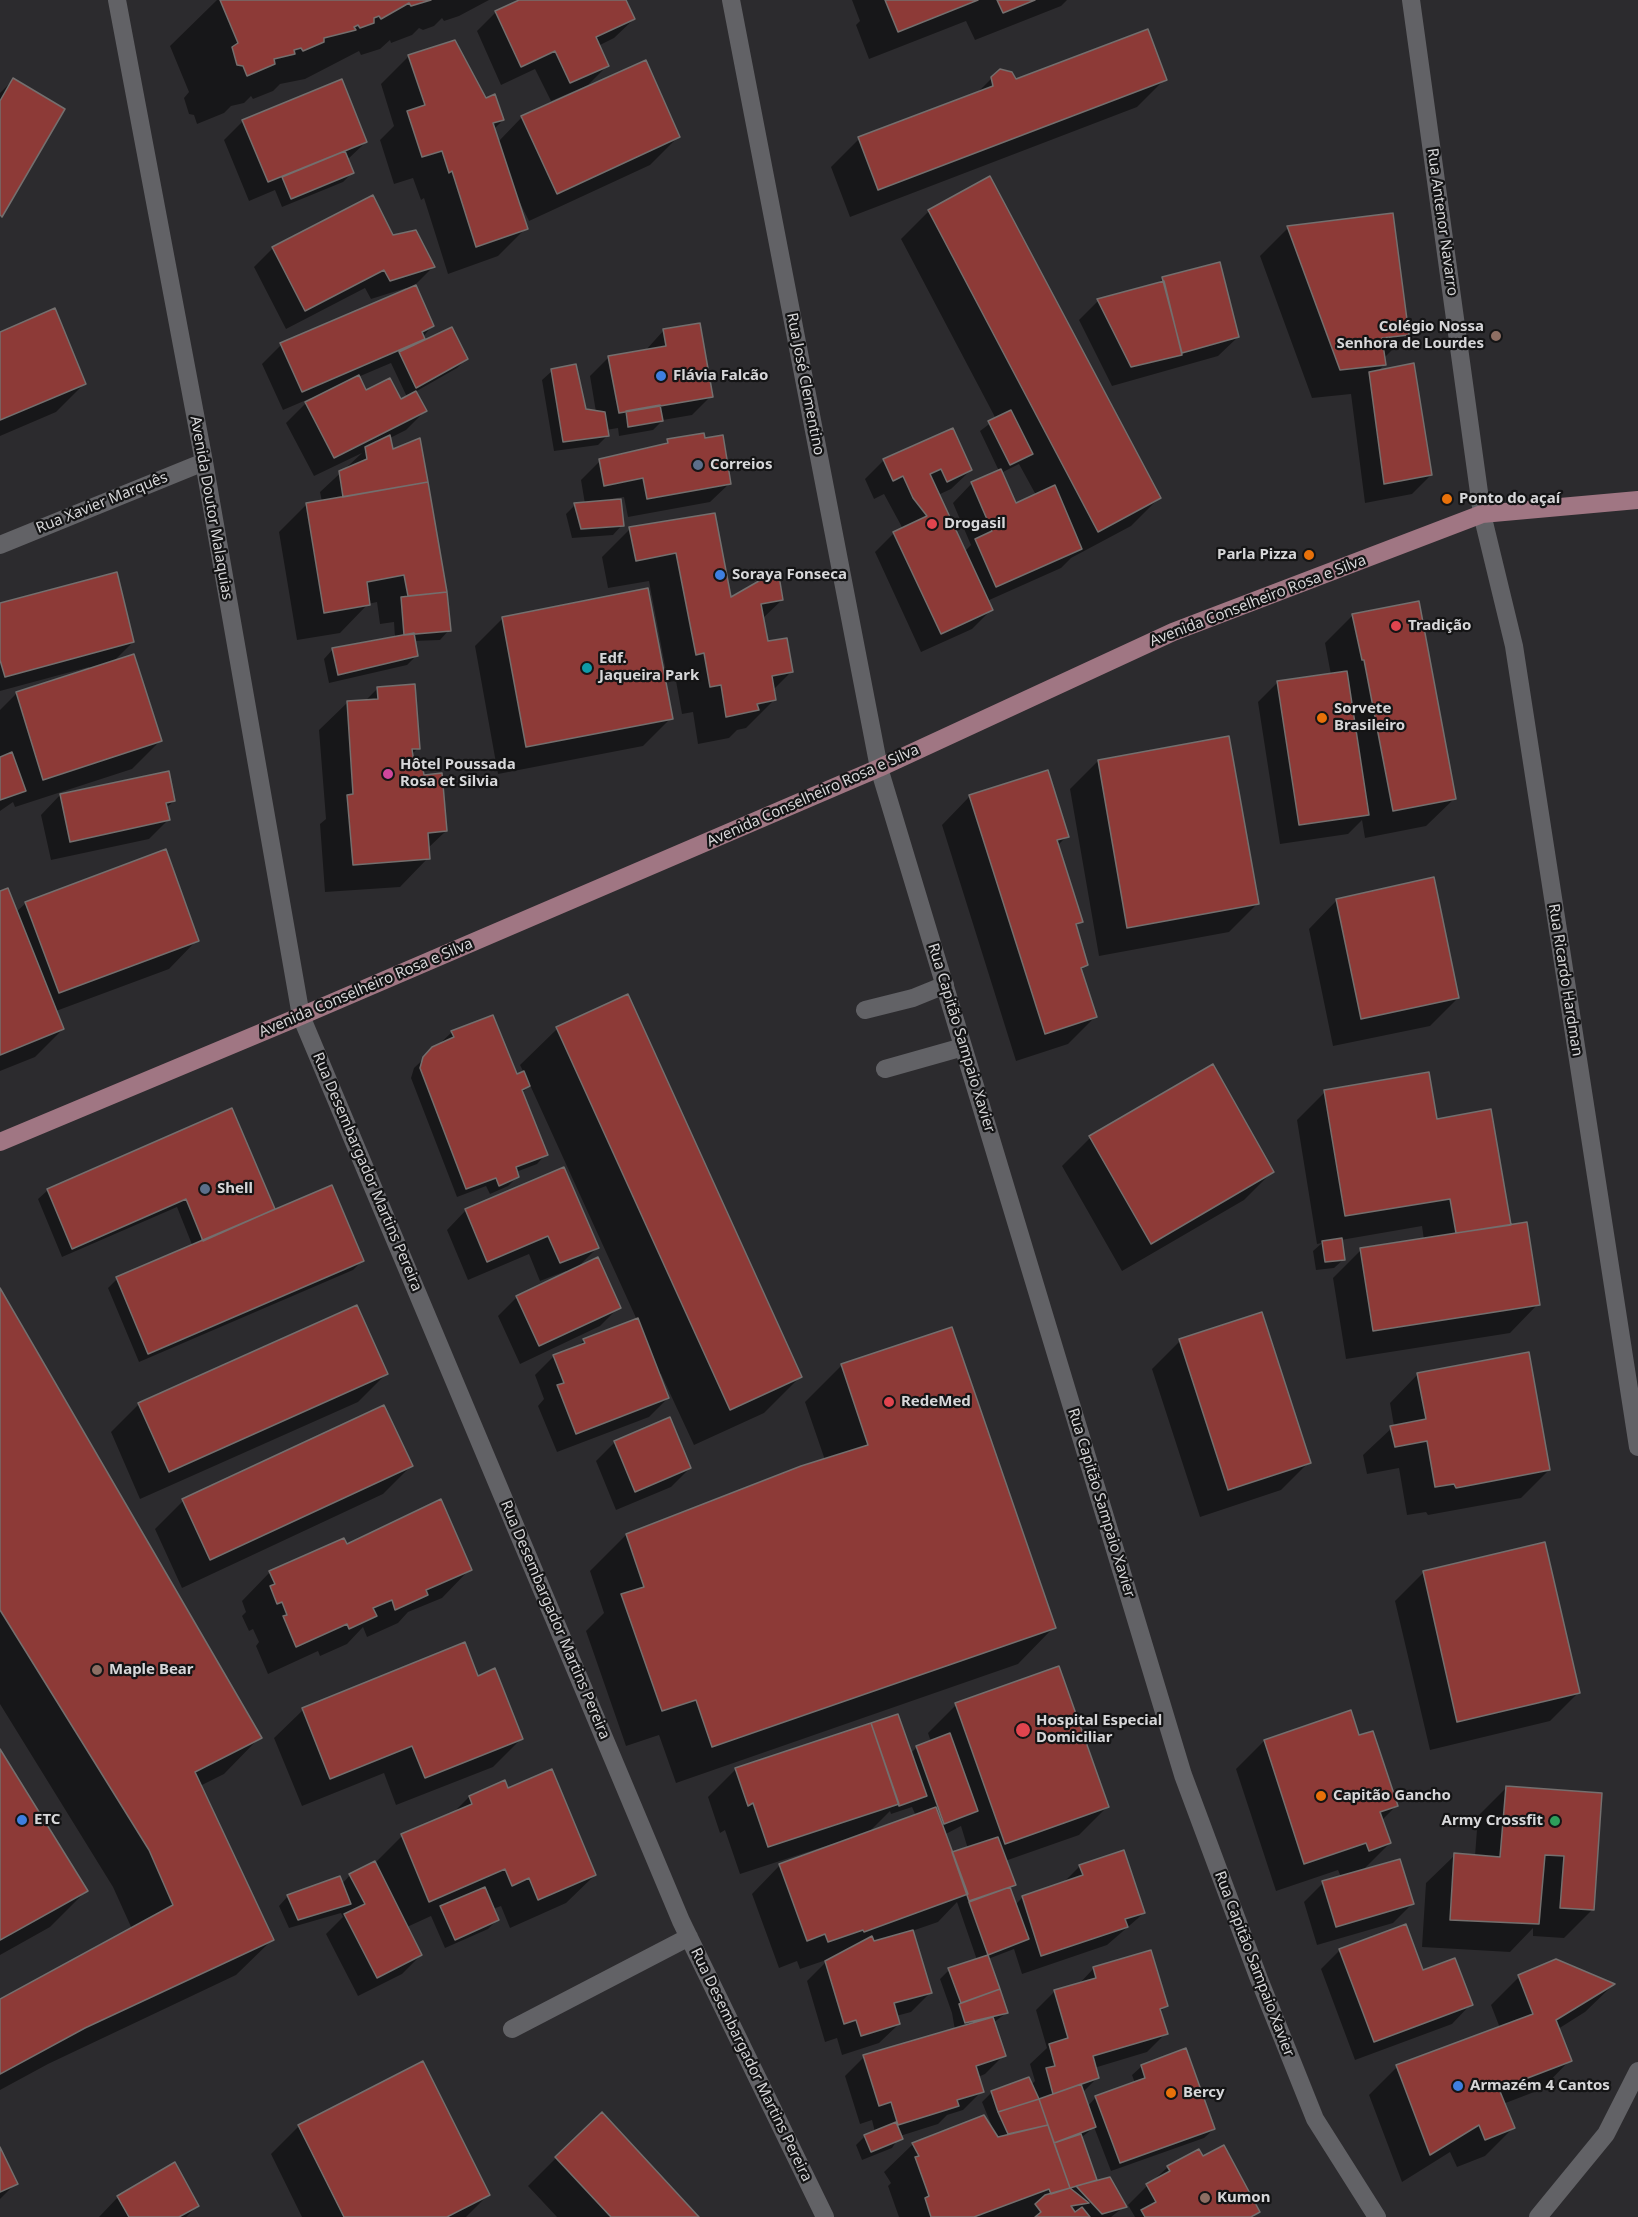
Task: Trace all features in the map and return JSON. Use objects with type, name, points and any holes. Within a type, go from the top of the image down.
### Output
[{"type":"main road","name":"Avenida Conselheiro Rosa e Silva","points":[[0,1142],[301,1016],[879,768],[1173,632],[1482,514],[1638,500]]},
{"type":"street","name":"Avenida Doutor Malaquias","points":[[117,0],[204,462],[301,1016]]},
{"type":"street","name":"Rua José Clementino","points":[[731,0],[879,768]]},
{"type":"street","name":"Rua Antenor Navarro","points":[[1411,0],[1482,514]]},
{"type":"street","name":"Rua Xavier Marquês","points":[[0,545],[204,462]]},
{"type":"street","name":"Rua Ricardo Hardman","points":[[1482,514],[1514,646],[1638,1447]]},
{"type":"street","name":"Rua Capitão Sampaio Xavier","points":[[879,768],[1183,1775],[1259,1979],[1315,2119],[1377,2217]]},
{"type":"street","points":[[865,1010],[913,998],[945,985]]},
{"type":"street","name":"Rua Desembargador Martins Pereira","points":[[301,1016],[689,1937],[825,2217]]},
{"type":"street","points":[[885,1069],[963,1047]]},
{"type":"street","points":[[513,2029],[689,1937]]},
{"type":"street","points":[[1538,2217],[1606,2134],[1638,2071]]},
{"type":"building","points":[[220,0],[431,0],[411,6],[409,3],[381,19],[379,16],[374,18],[374,23],[360,28],[358,25],[354,27],[356,30],[324,38],[324,42],[303,51],[301,48],[294,50],[295,54],[274,59],[275,64],[247,76],[243,66],[237,65],[232,47],[238,43]]},
{"type":"building","points":[[519,0],[626,0],[635,19],[596,37],[609,66],[570,83],[555,51],[521,67],[495,11]]},
{"type":"building","points":[[885,0],[978,0],[898,32]]},
{"type":"building","points":[[997,0],[1035,0],[1003,13]]},
{"type":"building","points":[[1148,29],[1167,80],[878,190],[858,137],[993,86],[991,77],[1000,69],[1012,72],[1016,79]]},
{"type":"building","points":[[455,40],[486,98],[495,94],[504,120],[493,123],[528,229],[476,247],[452,171],[449,173],[442,151],[422,157],[407,111],[425,105],[408,55]]},
{"type":"building","points":[[646,60],[680,137],[557,194],[521,116]]},
{"type":"building","points":[[13,78],[65,109],[2,217],[0,215],[0,101]]},
{"type":"building","points":[[342,79],[367,142],[268,182],[242,120]]},
{"type":"building","points":[[345,151],[354,173],[291,199],[282,177]]},
{"type":"building","points":[[990,176],[1161,498],[1098,532],[928,210]]},
{"type":"building","points":[[373,195],[393,235],[416,230],[435,267],[390,281],[384,270],[305,311],[272,247]]},
{"type":"building","points":[[1393,213],[1409,335],[1382,338],[1386,365],[1340,370],[1287,226]]},
{"type":"building","points":[[1220,262],[1239,337],[1182,353],[1162,277]]},
{"type":"building","points":[[1164,281],[1182,355],[1131,367],[1097,299]]},
{"type":"building","points":[[416,285],[434,326],[422,332],[425,339],[302,392],[280,343]]},
{"type":"building","points":[[55,308],[86,384],[0,420],[0,332]]},
{"type":"building","name":"Flávia Falcão","points":[[700,323],[713,397],[619,413],[608,356],[666,346],[663,329]]},
{"type":"building","points":[[452,327],[468,359],[416,388],[399,352]]},
{"type":"building","points":[[1414,363],[1432,475],[1384,484],[1369,372]]},
{"type":"building","points":[[576,364],[586,409],[605,412],[609,436],[563,442],[551,369]]},
{"type":"building","points":[[359,375],[366,390],[390,378],[401,399],[416,391],[427,411],[334,458],[305,402]]},
{"type":"building","points":[[660,405],[663,421],[628,427],[626,411]]},
{"type":"building","points":[[1011,410],[1033,454],[1010,465],[988,421]]},
{"type":"building","name":"Drogasil","points":[[953,428],[972,470],[947,482],[941,469],[930,474],[993,610],[941,634],[893,532],[927,516],[913,498],[903,476],[893,481],[883,459]]},
{"type":"building","points":[[704,433],[705,438],[723,435],[731,484],[647,499],[643,478],[604,486],[599,459],[668,443],[667,439]]},
{"type":"building","points":[[390,435],[393,449],[420,438],[428,482],[343,497],[339,471],[367,459],[365,447]]},
{"type":"building","points":[[1001,469],[1016,503],[1055,485],[1082,549],[996,587],[975,539],[992,531],[971,482]]},
{"type":"building","points":[[428,482],[447,592],[408,596],[404,575],[367,582],[370,605],[324,613],[306,503]]},
{"type":"building","points":[[621,499],[624,526],[581,529],[574,503]]},
{"type":"building","points":[[715,513],[731,597],[778,570],[783,600],[761,604],[768,641],[787,638],[793,672],[772,676],[776,700],[757,704],[759,710],[726,717],[721,685],[710,687],[704,653],[696,655],[676,553],[636,561],[629,527]]},
{"type":"building","points":[[117,572],[134,642],[5,677],[0,660],[0,603]]},
{"type":"building","name":"Edf. Jaqueira Park","points":[[648,588],[673,719],[526,747],[502,617]]},
{"type":"building","points":[[447,592],[451,631],[404,635],[401,597]]},
{"type":"building","points":[[1419,601],[1456,799],[1393,811],[1364,660],[1362,660],[1352,614]]},
{"type":"building","points":[[414,633],[418,656],[338,675],[332,648]]},
{"type":"building","points":[[134,654],[162,741],[43,780],[16,692]]},
{"type":"building","points":[[1347,671],[1369,815],[1299,825],[1277,681]]},
{"type":"building","name":"Hôtel Poussada Rosa et Silvia","points":[[415,684],[420,749],[412,749],[414,763],[422,763],[424,775],[442,773],[447,831],[428,833],[430,859],[353,865],[347,795],[353,794],[347,701],[378,699],[377,687]]},
{"type":"building","points":[[1229,736],[1259,904],[1127,928],[1098,760]]},
{"type":"building","points":[[12,752],[26,791],[0,800],[0,757]]},
{"type":"building","points":[[1048,770],[1069,837],[1057,840],[1083,922],[1076,924],[1088,965],[1081,968],[1097,1017],[1045,1034],[969,795]]},
{"type":"building","points":[[169,771],[175,801],[166,803],[170,820],[70,842],[60,794]]},
{"type":"building","points":[[166,849],[199,941],[59,993],[25,902]]},
{"type":"building","points":[[1434,877],[1459,998],[1361,1019],[1336,899]]},
{"type":"building","points":[[8,888],[64,1029],[0,1055],[0,891]]},
{"type":"building","points":[[628,994],[802,1377],[730,1410],[556,1027]]},
{"type":"building","points":[[493,1015],[517,1074],[524,1071],[530,1086],[522,1090],[548,1155],[516,1167],[519,1177],[499,1186],[496,1178],[466,1189],[420,1068],[423,1057],[432,1047],[454,1037],[451,1031]]},
{"type":"building","points":[[1213,1064],[1274,1172],[1151,1244],[1089,1136]]},
{"type":"building","points":[[1429,1072],[1437,1119],[1491,1109],[1511,1225],[1456,1233],[1450,1199],[1345,1216],[1324,1090]]},
{"type":"building","points":[[232,1108],[275,1209],[203,1241],[186,1199],[72,1249],[47,1189]]},
{"type":"building","points":[[564,1167],[599,1248],[560,1263],[548,1236],[487,1262],[465,1209]]},
{"type":"building","points":[[332,1185],[364,1261],[148,1354],[116,1277]]},
{"type":"building","points":[[1527,1222],[1540,1305],[1373,1331],[1360,1248]]},
{"type":"building","points":[[1342,1238],[1345,1260],[1325,1262],[1322,1241]]},
{"type":"building","points":[[598,1257],[621,1308],[539,1346],[516,1296]]},
{"type":"building","points":[[0,1288],[262,1738],[195,1772],[274,1940],[85,2028],[0,2074],[0,1999],[173,1905],[149,1850],[0,1610]]},
{"type":"building","points":[[357,1305],[388,1374],[169,1472],[138,1403]]},
{"type":"building","points":[[1262,1312],[1311,1463],[1228,1490],[1179,1339]]},
{"type":"building","points":[[638,1318],[669,1398],[576,1434],[557,1385],[564,1383],[553,1355],[585,1343],[583,1339]]},
{"type":"building","points":[[952,1327],[1056,1628],[712,1747],[696,1700],[662,1711],[621,1594],[644,1587],[626,1534],[801,1466],[868,1445],[841,1364]]},
{"type":"building","points":[[1529,1352],[1550,1470],[1456,1488],[1454,1484],[1435,1487],[1427,1441],[1395,1447],[1390,1426],[1426,1419],[1417,1373]]},
{"type":"building","points":[[384,1405],[413,1466],[210,1560],[182,1499]]},
{"type":"building","points":[[670,1417],[691,1468],[635,1492],[614,1441]]},
{"type":"building","points":[[441,1499],[472,1570],[426,1590],[428,1595],[395,1610],[392,1600],[373,1608],[377,1616],[349,1629],[347,1624],[296,1647],[283,1616],[287,1615],[282,1602],[277,1604],[270,1586],[275,1584],[269,1571],[344,1538],[347,1544]]},
{"type":"building","points":[[1545,1542],[1580,1693],[1457,1722],[1423,1571]]},
{"type":"building","points":[[465,1642],[478,1676],[495,1668],[523,1739],[425,1778],[412,1746],[330,1779],[302,1708]]},
{"type":"building","name":"Hospital Especial Domiciliar","points":[[1059,1666],[1109,1807],[1005,1844],[955,1703]]},
{"type":"building","points":[[1351,1710],[1359,1735],[1373,1731],[1398,1806],[1380,1812],[1391,1843],[1369,1851],[1366,1843],[1304,1864],[1264,1740]]},
{"type":"building","points":[[898,1714],[927,1796],[899,1806],[871,1723]]},
{"type":"building","points":[[871,1723],[899,1804],[768,1847],[753,1803],[748,1806],[735,1768]]},
{"type":"building","points":[[950,1733],[978,1811],[944,1824],[916,1746]]},
{"type":"building","name":"ETC","points":[[0,1749],[88,1891],[0,1940]]},
{"type":"building","points":[[552,1769],[596,1875],[538,1900],[529,1878],[512,1886],[505,1869],[429,1902],[401,1834],[472,1804],[469,1796],[505,1780],[508,1788]]},
{"type":"building","points":[[1506,1786],[1602,1793],[1594,1910],[1560,1908],[1564,1856],[1545,1855],[1539,1924],[1450,1920],[1454,1853],[1500,1857]]},
{"type":"building","points":[[936,1807],[968,1894],[864,1932],[863,1930],[828,1942],[825,1934],[807,1941],[779,1864]]},
{"type":"building","points":[[998,1837],[1016,1885],[969,1901],[952,1852]]},
{"type":"building","points":[[1124,1850],[1145,1913],[1125,1919],[1128,1927],[1041,1956],[1022,1896],[1083,1875],[1079,1865]]},
{"type":"building","points":[[1400,1859],[1414,1904],[1336,1927],[1322,1881]]},
{"type":"building","points":[[375,1861],[422,1955],[377,1978],[344,1914],[365,1904],[349,1874]]},
{"type":"building","points":[[340,1876],[351,1904],[298,1920],[287,1895]]},
{"type":"building","points":[[485,1887],[499,1920],[455,1940],[440,1906]]},
{"type":"building","points":[[1010,1887],[1029,1939],[988,1955],[969,1902]]},
{"type":"building","points":[[1406,1924],[1423,1970],[1455,1958],[1473,2005],[1374,2042],[1339,1949]]},
{"type":"building","points":[[913,1930],[932,1993],[894,2003],[900,2024],[861,2036],[856,2020],[844,2024],[825,1961],[872,1936],[874,1941]]},
{"type":"building","points":[[1151,1950],[1168,2006],[1160,2009],[1168,2034],[1093,2056],[1099,2078],[1053,2094],[1046,2068],[1055,2066],[1049,2044],[1068,2038],[1054,1990],[1096,1978],[1093,1967]]},
{"type":"building","points":[[988,1955],[1000,1989],[961,2003],[948,1968]]},
{"type":"building","points":[[1556,1959],[1615,1984],[1556,2020],[1572,2061],[1499,2089],[1515,2128],[1485,2140],[1479,2125],[1430,2155],[1396,2065],[1533,2014],[1518,1975]]},
{"type":"building","points":[[1000,1989],[1008,2013],[965,2023],[959,2004]]},
{"type":"building","points":[[993,2017],[1006,2056],[976,2066],[984,2092],[957,2100],[959,2106],[898,2125],[891,2102],[879,2106],[863,2055]]},
{"type":"building","points":[[1186,2048],[1215,2129],[1120,2163],[1095,2096],[1145,2078],[1141,2065]]},
{"type":"building","points":[[423,2061],[490,2195],[447,2217],[344,2217],[298,2125]]},
{"type":"building","points":[[1029,2077],[1039,2099],[998,2112],[991,2091]]},
{"type":"building","points":[[1081,2084],[1096,2127],[1054,2143],[1039,2099]]},
{"type":"building","points":[[1039,2099],[1048,2125],[1008,2134],[998,2112]]},
{"type":"building","points":[[602,2112],[699,2217],[611,2217],[555,2157]]},
{"type":"building","points":[[984,2115],[998,2137],[1048,2125],[1070,2188],[1051,2194],[1049,2189],[974,2217],[931,2217],[925,2198],[929,2196],[915,2157],[919,2156],[912,2143]]},
{"type":"building","points":[[896,2122],[903,2139],[871,2152],[864,2135]]},
{"type":"building","points":[[1081,2134],[1097,2180],[1070,2188],[1054,2143]]},
{"type":"building","points":[[1224,2145],[1260,2212],[1251,2217],[1145,2217],[1141,2210],[1156,2202],[1146,2184],[1170,2171],[1167,2166],[1199,2149],[1203,2156]]},
{"type":"building","points":[[0,2147],[18,2184],[0,2192]]},
{"type":"building","points":[[175,2162],[199,2206],[179,2217],[129,2217],[117,2196]]},
{"type":"building","points":[[1110,2177],[1127,2207],[1102,2214],[1076,2186]]},
{"type":"building","points":[[1070,2188],[1089,2203],[1071,2206],[1075,2212],[1082,2207],[1090,2217],[1035,2217],[1041,2212],[1035,2204],[1045,2195]]},
{"type":"place","name":"Colégio Nossa Senhora de Lourdes","points":[[1496,336]]},
{"type":"place","name":"Flávia Falcão","points":[[661,376]]},
{"type":"place","name":"Correios","points":[[698,465]]},
{"type":"place","name":"Ponto do açaí","points":[[1447,499]]},
{"type":"place","name":"Drogasil","points":[[932,524]]},
{"type":"place","name":"Parla Pizza","points":[[1309,555]]},
{"type":"place","name":"Soraya Fonseca","points":[[720,575]]},
{"type":"place","name":"Tradição","points":[[1396,626]]},
{"type":"place","name":"Edf. Jaqueira Park","points":[[587,668]]},
{"type":"place","name":"Sorvete Brasileiro","points":[[1322,718]]},
{"type":"place","name":"Hôtel Poussada Rosa et Silvia","points":[[388,774]]},
{"type":"place","name":"Shell","points":[[205,1189]]},
{"type":"place","name":"RedeMed","points":[[889,1402]]},
{"type":"place","name":"Maple Bear","points":[[97,1670]]},
{"type":"place","name":"Hospital Especial Domiciliar","points":[[1023,1730]]},
{"type":"place","name":"Capitão Gancho","points":[[1321,1796]]},
{"type":"place","name":"ETC","points":[[22,1820]]},
{"type":"place","name":"Army Crossfit","points":[[1555,1821]]},
{"type":"place","name":"Armazém 4 Cantos","points":[[1458,2086]]},
{"type":"place","name":"Bercy","points":[[1171,2093]]},
{"type":"place","name":"Kumon","points":[[1205,2198]]}]
